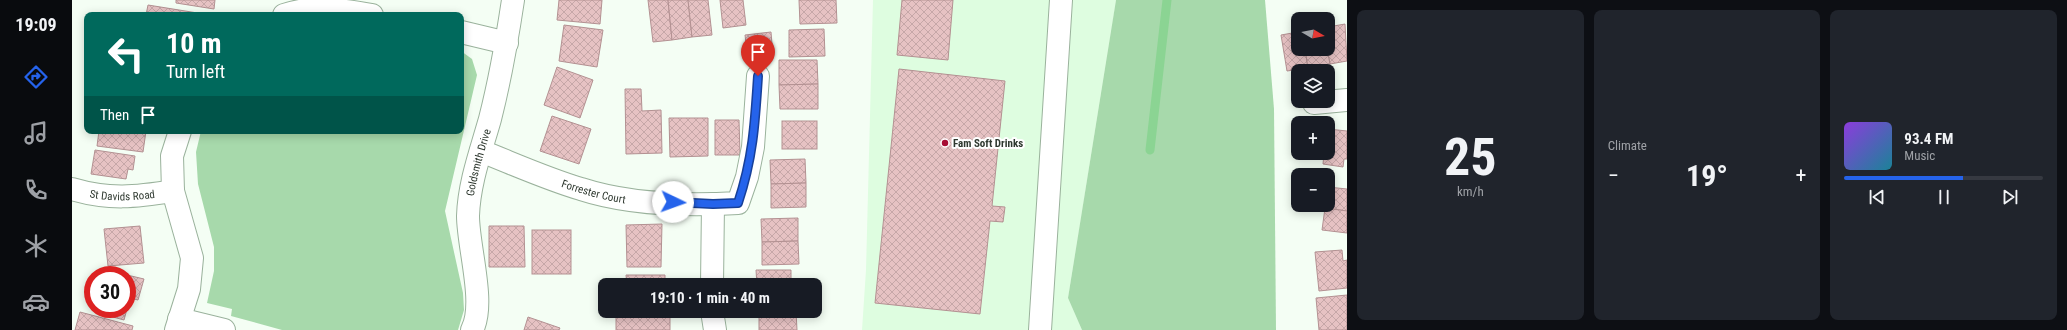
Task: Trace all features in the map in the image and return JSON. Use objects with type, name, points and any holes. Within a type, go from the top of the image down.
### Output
[{"type":"street","name":"Goldsmith Drive","points":[[472,330],[477,307],[468,216],[470,192],[507,43],[513,0]]},
{"type":"street","points":[[1040,330],[1061,0]]},
{"type":"street","points":[[282,10],[315,9],[355,12]]},
{"type":"street","points":[[464,33],[507,43]]},
{"type":"street","name":"Forrester Court","points":[[481,151],[582,190],[633,201],[713,204],[738,203],[747,177],[753,147],[758,76]]},
{"type":"street","points":[[1335,101],[1347,100]]},
{"type":"street","points":[[179,134],[172,156],[173,191],[192,258],[189,289],[178,325],[224,330]]},
{"type":"street","name":"St Davids Road","points":[[72,189],[106,196],[134,198],[173,191]]},
{"type":"street","points":[[712,278],[713,204]]},
{"type":"street","points":[[713,318],[715,330]]},
{"type":"shaded area","points":[[873,0],[1116,0],[1068,298],[1082,330],[862,330],[866,270]]},
{"type":"shaded area","points":[[1116,0],[1265,0],[1274,109],[1276,330],[1082,330],[1068,298]]},
{"type":"shaded area","points":[[464,53],[472,59],[477,75],[464,130]]},
{"type":"shaded area","points":[[200,134],[463,134],[445,211],[463,293],[464,310],[458,330],[282,330],[231,316],[232,309],[207,303],[214,271],[214,247],[198,184],[196,152]]},
{"type":"building","points":[[176,0],[215,0],[214,9],[176,3]]},
{"type":"building","points":[[559,0],[602,0],[600,24],[557,20]]},
{"type":"building","points":[[648,0],[668,0],[672,40],[653,42]]},
{"type":"building","points":[[668,0],[688,0],[692,37],[672,40]]},
{"type":"building","points":[[688,0],[708,0],[712,35],[692,37]]},
{"type":"building","points":[[720,0],[743,0],[746,25],[723,28]]},
{"type":"building","points":[[799,0],[836,0],[837,23],[800,24]]},
{"type":"building","points":[[902,0],[953,0],[948,60],[897,55]]},
{"type":"building","points":[[148,5],[191,12],[147,12]]},
{"type":"building","points":[[1345,24],[1347,61],[1330,64],[1328,56],[1335,56],[1335,26]]},
{"type":"building","points":[[564,25],[603,30],[597,67],[559,61]]},
{"type":"building","points":[[824,29],[825,56],[789,57],[789,30]]},
{"type":"building","points":[[771,32],[773,56],[748,59],[745,35]]},
{"type":"building","points":[[1291,33],[1291,56],[1306,56],[1307,64],[1291,64],[1291,70],[1287,71],[1281,35]]},
{"type":"building","points":[[1306,56],[1328,56],[1330,64],[1307,64]]},
{"type":"building","points":[[779,60],[817,60],[818,84],[779,85]]},
{"type":"building","points":[[557,67],[593,80],[580,118],[544,105]]},
{"type":"building","name":"Fam Soft Drinks","points":[[899,69],[1005,81],[992,206],[1005,207],[1003,222],[990,221],[980,314],[875,303]]},
{"type":"building","points":[[818,84],[818,109],[780,109],[779,85]]},
{"type":"building","points":[[625,89],[641,89],[642,111],[661,110],[662,153],[626,154]]},
{"type":"building","points":[[552,116],[591,129],[579,164],[540,151]]},
{"type":"building","points":[[669,118],[708,118],[708,156],[670,157]]},
{"type":"building","points":[[715,120],[739,120],[740,155],[715,155]]},
{"type":"building","points":[[782,121],[817,121],[817,149],[782,149]]},
{"type":"building","points":[[1335,130],[1347,131],[1347,159],[1344,159],[1343,167],[1323,164],[1323,160],[1335,160]]},
{"type":"building","points":[[99,134],[146,134],[143,152],[97,146]]},
{"type":"building","points":[[95,150],[135,156],[133,170],[128,169],[126,179],[91,174]]},
{"type":"building","points":[[805,159],[806,183],[771,184],[770,160]]},
{"type":"building","points":[[806,183],[806,207],[771,208],[771,184]]},
{"type":"building","points":[[1335,188],[1347,189],[1347,211],[1335,209]]},
{"type":"building","points":[[1335,209],[1347,211],[1347,233],[1322,230],[1324,212],[1335,212]]},
{"type":"building","points":[[798,218],[798,241],[762,242],[761,219]]},
{"type":"building","points":[[662,224],[661,267],[627,267],[626,225]]},
{"type":"building","points":[[140,226],[144,263],[108,266],[104,229]]},
{"type":"building","points":[[489,226],[524,226],[525,267],[489,267]]},
{"type":"building","points":[[532,230],[571,230],[571,274],[532,274]]},
{"type":"building","points":[[798,241],[799,264],[762,265],[762,242]]},
{"type":"building","points":[[1342,250],[1343,261],[1347,260],[1347,288],[1319,291],[1315,252]]},
{"type":"building","points":[[756,270],[791,270],[791,278],[757,278]]},
{"type":"building","points":[[626,275],[665,275],[665,278],[626,278]]},
{"type":"building","points":[[136,277],[144,279],[138,300],[136,300]]},
{"type":"building","points":[[1347,295],[1347,330],[1319,330],[1316,298]]},
{"type":"building","points":[[80,312],[84,313],[84,318],[103,318],[133,326],[132,330],[75,330]]},
{"type":"building","points":[[528,317],[560,328],[559,330],[524,330]]},
{"type":"building","points":[[616,318],[670,318],[670,330],[616,330]]},
{"type":"building","points":[[759,318],[796,318],[797,330],[759,330]]},
{"type":"waterway","points":[[1150,150],[1167,0]]},
{"type":"place","name":"Fam Soft Drinks","points":[[945,143]]},
{"type":"route","points":[[673,202],[713,204],[738,203],[747,177],[753,147],[758,76]]}]
